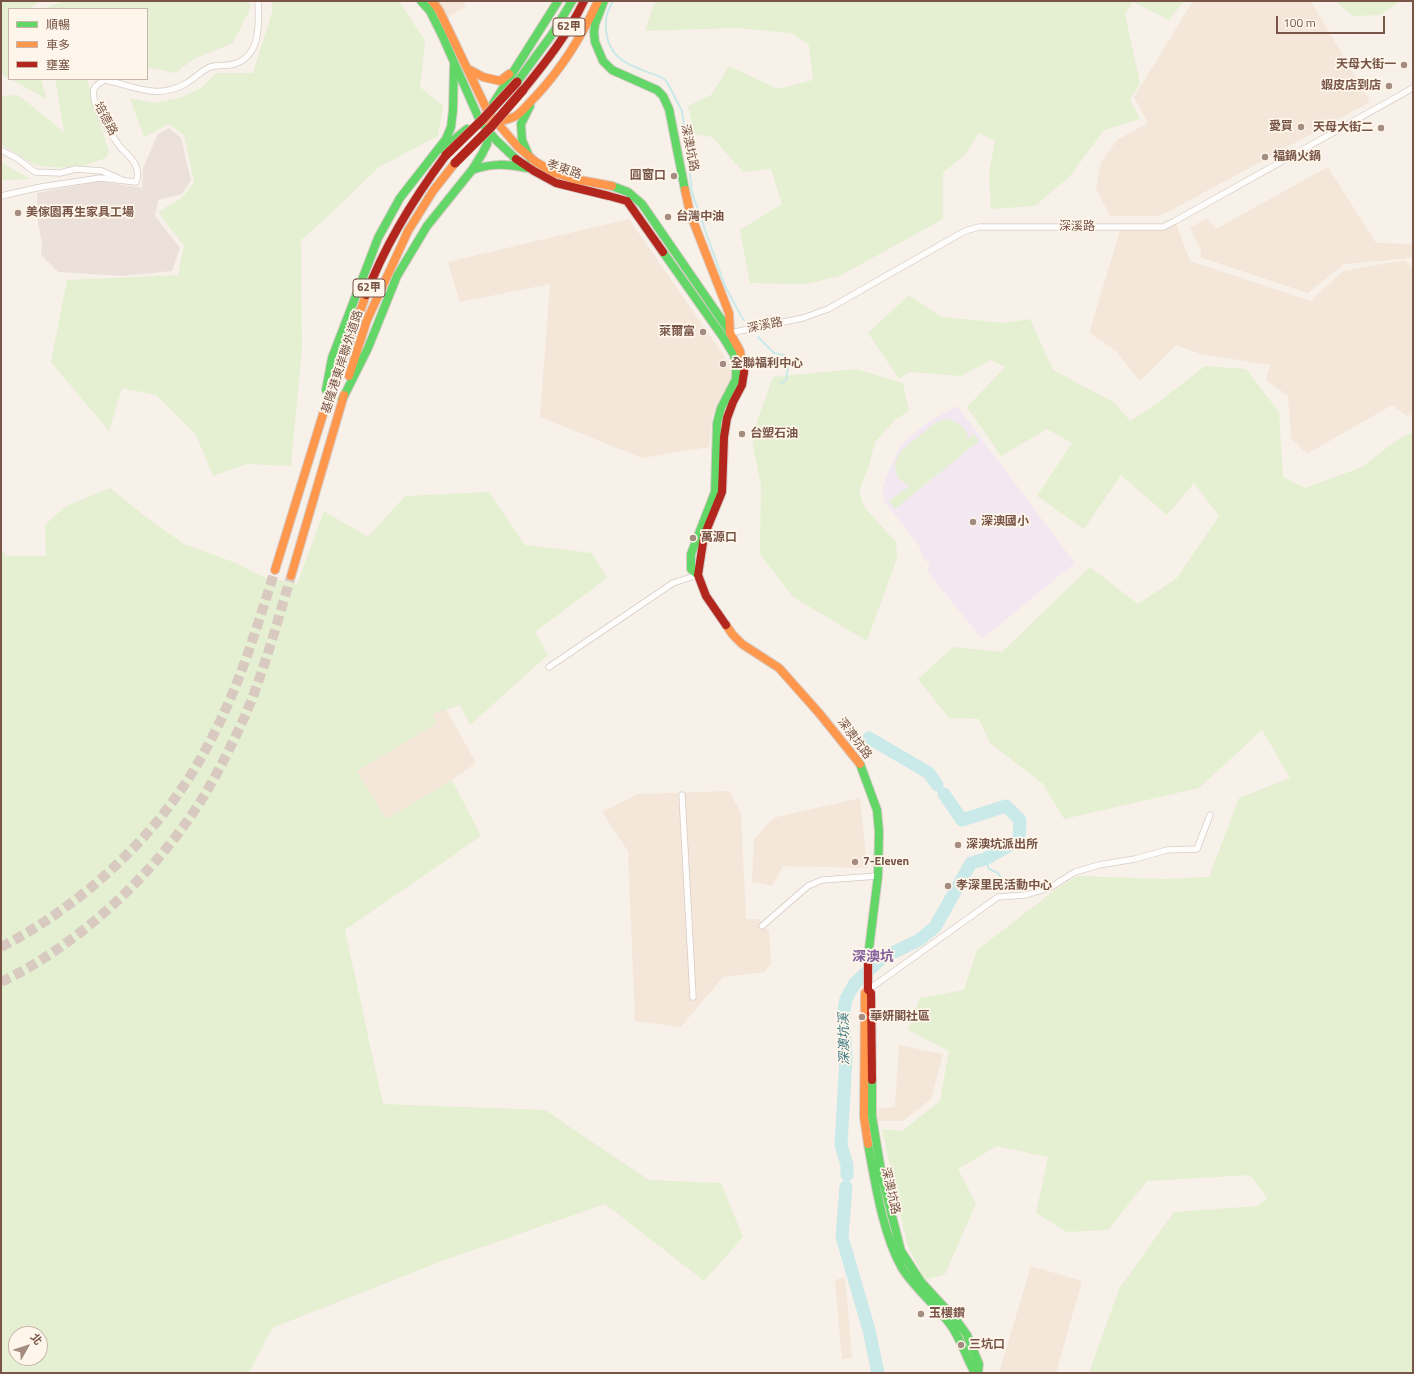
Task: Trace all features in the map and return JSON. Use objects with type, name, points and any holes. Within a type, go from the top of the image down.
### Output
[{"type":"main road","name":"孝東路","points":[[421,1],[430,11],[454,65],[488,125],[508,153],[527,168],[556,183],[617,197],[628,202],[727,335]]},
{"type":"main road","points":[[342,400],[368,348],[398,276],[427,226],[472,170],[487,144],[488,112],[439,10],[432,1]]},
{"type":"main road","points":[[468,69],[482,78],[500,81],[513,70],[558,1]]},
{"type":"main road","name":"基隆港東岸聯外道路","points":[[275,570],[317,433],[347,345],[381,259],[403,217],[424,183],[446,155],[483,119],[516,82],[544,47],[565,15],[572,1]]},
{"type":"main road","name":"基隆港東岸聯外道路","points":[[291,576],[353,361],[367,320],[408,231],[433,191],[455,163],[491,127],[553,53],[584,1]]},
{"type":"main road","points":[[530,158],[522,140],[521,124],[530,106],[575,46],[598,1]]},
{"type":"main road","name":"深澳坑路","points":[[604,1],[595,24],[594,32],[598,51],[604,62],[612,70],[657,90],[665,99],[669,109],[690,213],[729,313],[727,335],[740,351],[744,374],[742,385],[727,418],[724,437],[722,492],[704,536],[698,575],[706,596],[733,635],[742,644],[779,668],[859,761],[871,791],[877,810],[879,832],[878,876],[868,952],[868,987],[871,993],[872,1116],[882,1177],[901,1251],[921,1282],[957,1321],[967,1335],[979,1364],[978,1373]]},
{"type":"main road","points":[[488,112],[522,56]]},
{"type":"main road","points":[[317,433],[332,358],[378,238],[400,198],[428,160],[446,139],[451,127],[454,65]]},
{"type":"main road","points":[[428,160],[471,125],[488,125],[515,116],[548,84]]},
{"type":"main road","name":"孝東路","points":[[488,125],[530,158],[556,173],[579,180],[617,187],[633,195],[642,204],[727,335]]},
{"type":"main road","points":[[472,170],[489,163],[501,163],[527,168]]},
{"type":"main road","name":"深澳坑路","points":[[868,987],[865,992],[864,1117],[874,1178],[886,1225],[900,1264],[910,1279],[950,1324],[963,1345],[975,1373]]},
{"type":"street","name":"培德路","points":[[124,181],[136,182],[138,179],[138,171],[135,164],[122,148],[98,110],[94,98],[95,88],[106,80],[154,92],[171,90],[211,67],[237,64],[248,56],[256,42],[258,1]]},
{"type":"street","name":"深溪路","points":[[727,335],[803,318],[828,309],[965,231],[986,227],[1163,227],[1175,222],[1413,88]]},
{"type":"street","points":[[1,150],[18,159],[35,172],[60,173],[76,169],[102,171],[116,176],[124,181]]},
{"type":"street","points":[[1,196],[41,187],[100,178],[124,181]]},
{"type":"street","points":[[549,667],[668,586],[698,575]]},
{"type":"street","points":[[682,795],[692,997]]},
{"type":"street","points":[[868,987],[998,897],[1026,894],[1051,887],[1075,872],[1099,865],[1135,859],[1167,850],[1197,849],[1210,815]]},
{"type":"street","points":[[762,926],[808,886],[822,880],[878,876]]},
{"type":"shaded area","points":[[435,1],[463,1],[466,6],[447,18]]},
{"type":"shaded area","points":[[1193,1],[1311,1],[1370,102],[1170,211],[1157,216],[1110,216],[1096,189],[1101,162],[1117,140],[1148,123],[1134,97]]},
{"type":"shaded area","points":[[169,128],[181,138],[191,180],[182,194],[158,200],[155,216],[180,248],[172,271],[123,276],[58,272],[41,255],[42,244],[38,223],[37,193],[99,181],[142,188],[143,168],[158,134]]},
{"type":"shaded area","points":[[1328,167],[1376,243],[1413,244],[1413,258],[1344,264],[1308,293],[1200,257],[1201,250],[1190,228],[1207,218],[1216,229]]},
{"type":"shaded area","points":[[629,219],[734,370],[728,388],[712,417],[709,447],[642,458],[540,417],[550,284],[460,302],[448,262]]},
{"type":"shaded area","points":[[1175,221],[1190,261],[1311,301],[1343,271],[1405,260],[1413,269],[1413,414],[1407,416],[1392,405],[1307,454],[1291,438],[1288,396],[1266,380],[1270,365],[1201,354],[1176,345],[1140,381],[1115,350],[1089,333],[1121,227],[1163,227]]},
{"type":"shaded area","name":"深澳國小","points":[[957,406],[1075,563],[982,639],[927,571],[930,562],[925,561],[918,544],[884,501],[883,486],[901,445],[928,422]]},
{"type":"shaded area","points":[[446,709],[476,763],[452,780],[386,819],[357,771],[436,723],[432,714]]},
{"type":"shaded area","points":[[729,791],[741,813],[746,919],[759,919],[769,931],[771,964],[764,972],[723,977],[681,1027],[635,1021],[628,851],[602,812],[638,794]]},
{"type":"shaded area","points":[[860,798],[867,868],[783,866],[772,886],[752,882],[754,840],[773,818]]},
{"type":"shaded area","points":[[899,1045],[943,1054],[931,1099],[903,1121],[877,1121],[877,1109],[895,1107]]},
{"type":"shaded area","points":[[1031,1266],[1082,1281],[1056,1373],[999,1373]]},
{"type":"shaded area","points":[[845,1277],[852,1357],[842,1360],[835,1280]]},
{"type":"green space","points":[[1,1],[40,1],[30,8],[8,8],[8,78],[1,74]]},
{"type":"green space","points":[[64,1],[250,1],[251,7],[233,43],[196,58],[175,73],[148,67],[148,8],[45,8]]},
{"type":"green space","points":[[272,1],[399,1],[425,41],[420,87],[443,106],[438,136],[379,167],[301,240],[302,348],[291,466],[247,464],[213,476],[196,435],[156,395],[122,388],[109,431],[51,362],[67,280],[178,275],[184,246],[158,212],[183,197],[194,182],[184,135],[169,124],[144,137],[130,98],[153,103],[179,98],[201,88],[216,73],[253,73],[272,12]]},
{"type":"green space","points":[[655,1],[1184,1],[1169,20],[1133,2],[1125,13],[1140,84],[1130,100],[1140,119],[1104,130],[1070,176],[1035,206],[991,209],[989,174],[995,141],[979,133],[965,155],[943,172],[943,219],[840,276],[806,284],[750,283],[740,230],[782,204],[771,169],[743,172],[712,137],[694,134],[688,106],[711,95],[729,66],[778,89],[813,80],[809,45],[791,33],[735,28],[645,31]]},
{"type":"green space","points":[[1335,1],[1401,1],[1380,15],[1353,16]]},
{"type":"green space","points":[[12,80],[41,80],[47,99]]},
{"type":"green space","points":[[55,80],[87,80],[109,152],[106,158],[76,168],[35,165],[1,144],[1,96],[18,95],[64,132]]},
{"type":"green space","points":[[1,162],[30,179],[1,180]]},
{"type":"green space","points":[[909,295],[942,317],[1005,323],[1030,319],[1053,370],[1115,403],[1130,421],[1159,402],[1205,366],[1246,369],[1279,412],[1283,477],[1305,488],[1362,467],[1397,440],[1413,432],[1413,1373],[1089,1373],[1119,1289],[1174,1212],[1258,1206],[1267,1198],[1250,1175],[1147,1181],[1108,1230],[1067,1232],[1036,1213],[1048,1157],[997,1146],[958,1169],[976,1204],[945,1274],[925,1280],[907,1244],[882,1129],[902,1131],[940,1101],[949,1051],[908,1030],[920,998],[964,990],[977,950],[1059,887],[1078,876],[1164,879],[1209,877],[1239,798],[1290,778],[1262,730],[1199,788],[1064,819],[1043,784],[990,743],[979,719],[949,718],[918,679],[953,647],[1002,652],[1090,567],[1138,604],[1177,578],[1219,516],[1194,483],[1167,515],[1121,475],[1084,529],[1037,496],[1072,443],[1047,429],[1001,456],[967,407],[1005,367],[991,360],[961,376],[910,372],[899,379],[868,333]]},
{"type":"green space","points":[[856,369],[903,383],[909,411],[896,419],[875,442],[869,466],[859,491],[864,507],[896,542],[897,558],[867,641],[793,597],[760,554],[761,485],[753,447],[753,433],[773,377]]},
{"type":"green space","points":[[947,419],[956,422],[966,430],[967,440],[974,434],[979,441],[895,509],[889,501],[910,486],[904,483],[897,475],[895,466],[898,455],[936,422]]},
{"type":"green space","points":[[110,488],[151,521],[184,544],[236,563],[263,577],[297,584],[324,511],[368,537],[405,496],[489,492],[525,545],[592,553],[607,578],[535,632],[548,655],[470,725],[460,705],[433,714],[437,723],[357,771],[386,819],[452,780],[481,836],[345,930],[383,1104],[545,1110],[649,1180],[721,1183],[743,1237],[704,1281],[605,1204],[442,1261],[272,1328],[249,1373],[1,1373],[1,549],[8,556],[46,556],[45,525],[66,506]]},
{"type":"waterway","points":[[613,1],[609,8],[606,22],[608,41],[613,50],[618,57],[626,63],[663,78],[667,82],[682,111],[692,193],[725,286],[744,320]]},
{"type":"waterway","points":[[758,337],[774,353],[784,355],[789,361],[786,380],[780,384]]},
{"type":"waterway","name":"深澳坑溪","points":[[869,738],[929,773],[937,785]]},
{"type":"waterway","name":"深澳坑溪","points":[[847,1175],[847,1165],[841,1145],[846,1058],[843,1016],[846,999],[855,983],[882,958],[919,940],[935,927],[971,863],[985,859],[1019,840],[1020,820],[1006,806],[962,820],[944,794]]},
{"type":"waterway","points":[[985,859],[989,869],[998,873],[1008,889]]},
{"type":"waterway","name":"深澳坑溪","points":[[846,1187],[842,1237],[869,1330],[878,1373]]},
{"type":"tunnel","points":[[1,947],[51,917],[98,881],[121,861],[142,839],[178,794],[191,775],[232,696],[252,642],[275,570]]},
{"type":"tunnel","points":[[1,982],[31,966],[89,926],[142,876],[187,822],[216,775],[245,716],[264,664],[291,576]]},
{"type":"traffic: fast","points":[[421,1],[430,11],[442,35],[480,121],[496,140],[516,159]]},
{"type":"traffic: fast","points":[[493,104],[558,1]]},
{"type":"traffic: fast","points":[[517,82],[553,33],[572,1]]},
{"type":"traffic: fast","points":[[604,1],[595,24],[594,32],[595,42],[603,61],[612,70],[657,90],[663,96],[669,109],[685,190]]},
{"type":"traffic: fast","points":[[326,390],[332,358],[378,238],[400,198],[446,139],[451,127],[454,65]]},
{"type":"traffic: fast","points":[[530,106],[521,124],[522,140],[530,158]]},
{"type":"traffic: fast","points":[[342,400],[368,348],[397,276],[427,226],[472,170],[482,154],[487,144],[489,123]]},
{"type":"traffic: fast","points":[[442,149],[467,129]]},
{"type":"traffic: fast","points":[[472,170],[486,166],[499,165],[527,168]]},
{"type":"traffic: fast","points":[[612,186],[628,192],[642,204],[730,332]]},
{"type":"traffic: fast","points":[[663,252],[723,337],[734,355],[736,365],[736,379],[721,408],[717,423],[715,492],[691,554],[691,569],[698,575]]},
{"type":"traffic: fast","points":[[860,764],[877,810],[879,832],[878,876],[868,957]]},
{"type":"traffic: fast","points":[[872,1080],[872,1116],[882,1177],[901,1251],[921,1282],[957,1321],[967,1335],[979,1364],[978,1373]]},
{"type":"traffic: fast","points":[[868,1144],[880,1208],[895,1255],[907,1276],[950,1324],[975,1373]]},
{"type":"traffic: slow","points":[[432,1],[439,10],[488,112],[518,147],[536,162],[555,173],[574,179],[612,186]]},
{"type":"traffic: slow","points":[[489,123],[503,121],[516,116],[536,96],[571,51],[598,1]]},
{"type":"traffic: slow","points":[[468,69],[483,77],[500,81],[509,74]]},
{"type":"traffic: slow","points":[[349,376],[367,320],[408,231],[433,191],[455,163]]},
{"type":"traffic: slow","points":[[685,190],[690,213],[729,313],[730,333],[740,351],[744,372]]},
{"type":"traffic: slow","points":[[275,570],[324,411],[366,295]]},
{"type":"traffic: slow","points":[[291,576],[344,395]]},
{"type":"traffic: slow","points":[[726,625],[742,644],[779,668],[819,713],[860,764]]},
{"type":"traffic: slow","points":[[868,990],[865,993],[864,1117],[868,1144]]},
{"type":"traffic: jam","points":[[523,90],[564,36],[584,1]]},
{"type":"traffic: jam","points":[[446,155],[483,119],[517,82]]},
{"type":"traffic: jam","points":[[455,163],[491,127],[523,90]]},
{"type":"traffic: jam","points":[[366,295],[382,258],[401,222],[446,155]]},
{"type":"traffic: jam","points":[[516,159],[556,183],[627,201],[663,252]]},
{"type":"traffic: jam","points":[[726,625],[706,596],[698,575],[704,536],[722,492],[724,437],[727,418],[742,385],[744,372]]},
{"type":"traffic: jam","points":[[868,957],[868,990],[871,993],[872,1080]]},
{"type":"place","name":"天母大街一","points":[[1404,65]]},
{"type":"place","name":"蝦皮店到店","points":[[1389,86]]},
{"type":"place","name":"愛買","points":[[1301,127]]},
{"type":"place","name":"天母大街二","points":[[1381,128]]},
{"type":"place","name":"褔鍋火鍋","points":[[1265,157]]},
{"type":"place","name":"圓窗口","points":[[674,176]]},
{"type":"place","name":"美傢園再生家具工場","points":[[18,213]]},
{"type":"place","name":"台灣中油","points":[[668,217]]},
{"type":"place","name":"萊爾富","points":[[703,332]]},
{"type":"place","name":"全聯福利中心","points":[[723,364]]},
{"type":"place","name":"台塑石油","points":[[742,434]]},
{"type":"place","name":"深澳國小","points":[[973,522]]},
{"type":"place","name":"萬源口","points":[[693,538]]},
{"type":"place","name":"深澳坑派出所","points":[[958,845]]},
{"type":"place","name":"7-Eleven","points":[[855,862]]},
{"type":"place","name":"孝深里民活動中心","points":[[948,886]]},
{"type":"place","name":"華妍閣社區","points":[[862,1017]]},
{"type":"place","name":"玉樓鑽","points":[[921,1314]]},
{"type":"place","name":"三坑口","points":[[961,1345]]},
{"type":"district","name":"深澳坑","points":[[873,958]]}]
